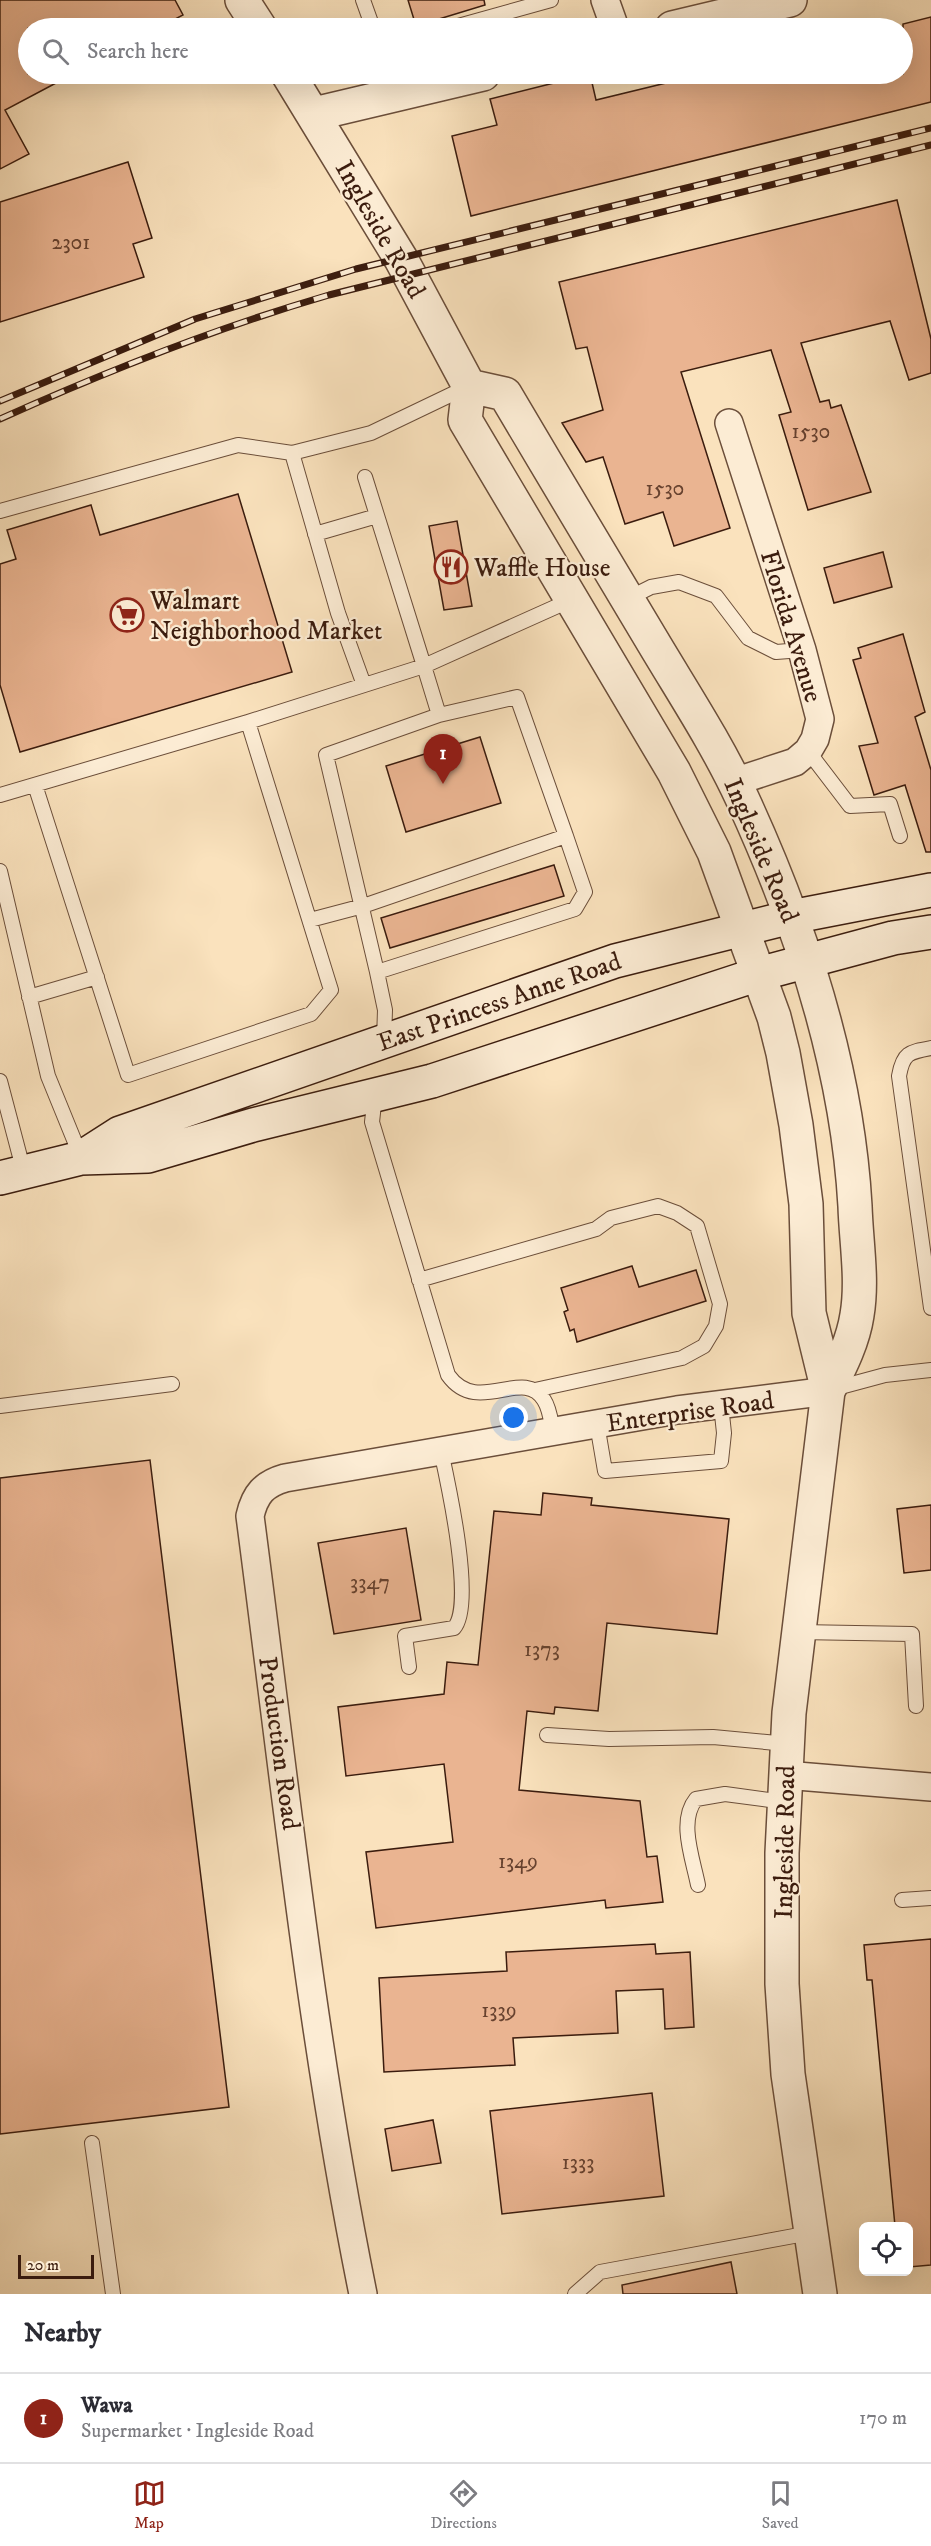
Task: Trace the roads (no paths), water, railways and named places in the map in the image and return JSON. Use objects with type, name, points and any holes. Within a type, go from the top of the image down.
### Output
[{"type":"street","points":[[242,0],[254,18]]},
{"type":"street","points":[[605,0],[611,18]]},
{"type":"street","points":[[714,18],[790,0]]},
{"type":"street","name":"Ingleside Road","points":[[294,84],[401,259],[469,386],[465,420],[674,772],[714,852],[777,1026],[796,1125],[806,1204],[809,1313],[828,1391]]},
{"type":"street","points":[[314,114],[393,89],[423,84]]},
{"type":"street","name":"Ingleside Road","points":[[469,386],[505,394],[734,782],[791,917],[822,1005],[844,1115],[853,1179],[857,1314],[845,1358],[828,1391],[797,1632],[785,1774],[782,1984],[788,2074],[820,2294]]},
{"type":"street","name":"Florida Avenue","points":[[729,423],[802,650],[819,719],[815,739],[808,751]]},
{"type":"street","points":[[734,782],[795,762],[808,751]]},
{"type":"street","name":"East Princess Anne Road","points":[[81,1158],[120,1133],[615,961],[791,917],[931,890]]},
{"type":"street","name":"East Princess Anne Road","points":[[12,1175],[81,1158],[147,1156],[253,1125],[432,1081],[759,974],[893,938],[931,932]]},
{"type":"street","name":"Enterprise Road","points":[[553,1432],[721,1405],[828,1391]]},
{"type":"street","name":"Production Road","points":[[363,2294],[341,2182],[313,1992],[250,1516],[253,1502],[261,1489],[271,1482],[553,1432]]},
{"type":"street","points":[[785,1774],[931,1788]]},
{"type":"lane","points":[[363,0],[369,18]]},
{"type":"lane","points":[[500,18],[552,0]]},
{"type":"lane","points":[[0,511],[238,445],[292,453],[370,433],[469,386]]},
{"type":"lane","points":[[292,453],[338,613],[364,686]]},
{"type":"lane","points":[[365,477],[439,715]]},
{"type":"lane","points":[[315,534],[377,516]]},
{"type":"lane","points":[[627,599],[651,587],[679,582],[716,596],[748,638],[776,652],[802,650]]},
{"type":"lane","points":[[0,795],[248,722],[424,666],[571,600]]},
{"type":"lane","points":[[377,972],[575,909],[585,892],[517,697],[439,715],[326,755],[363,906],[385,1010],[384,1040]]},
{"type":"lane","points":[[35,785],[128,1075],[311,1014],[331,990],[248,722]]},
{"type":"lane","points":[[808,751],[850,806],[890,804],[900,836]]},
{"type":"lane","points":[[310,920],[363,906],[566,836]]},
{"type":"lane","points":[[0,872],[48,1076],[81,1158]]},
{"type":"lane","points":[[29,997],[97,978]]},
{"type":"lane","points":[[931,1048],[910,1051],[901,1062],[899,1076],[931,1308]]},
{"type":"lane","points":[[0,1081],[12,1175]]},
{"type":"lane","points":[[375,1095],[372,1122],[419,1280],[448,1375],[456,1386],[468,1393],[479,1394],[522,1387],[535,1390],[682,1358],[704,1346],[716,1326],[720,1304],[697,1226],[677,1213],[658,1206],[611,1218],[596,1229],[419,1280]]},
{"type":"lane","points":[[828,1391],[885,1375],[931,1370]]},
{"type":"lane","points":[[0,1406],[172,1384]]},
{"type":"lane","points":[[535,1390],[544,1399],[553,1432]]},
{"type":"lane","points":[[597,1424],[604,1471],[721,1461],[724,1433],[721,1405]]},
{"type":"lane","points":[[409,1667],[405,1636],[454,1628],[459,1622],[462,1597],[454,1510],[441,1451]]},
{"type":"lane","points":[[797,1632],[912,1634],[916,1706]]},
{"type":"lane","points":[[547,1735],[609,1739],[713,1737],[785,1774]]},
{"type":"lane","points":[[698,1885],[688,1834],[689,1808],[696,1799],[725,1794],[785,1774]]},
{"type":"lane","points":[[902,1900],[931,1898]]},
{"type":"lane","points":[[92,2143],[113,2294]]},
{"type":"lane","points":[[576,2294],[600,2272],[810,2233]]},
{"type":"railway","points":[[0,401],[195,319],[356,269],[931,128]]},
{"type":"railway","points":[[0,419],[162,351],[329,295],[931,145]]},
{"type":"place","name":"Waffle House","points":[[451,567]]},
{"type":"place","name":"Walmart Neighborhood Market","points":[[127,615]]},
{"type":"place","name":"Wawa","points":[[443,784]]}]
